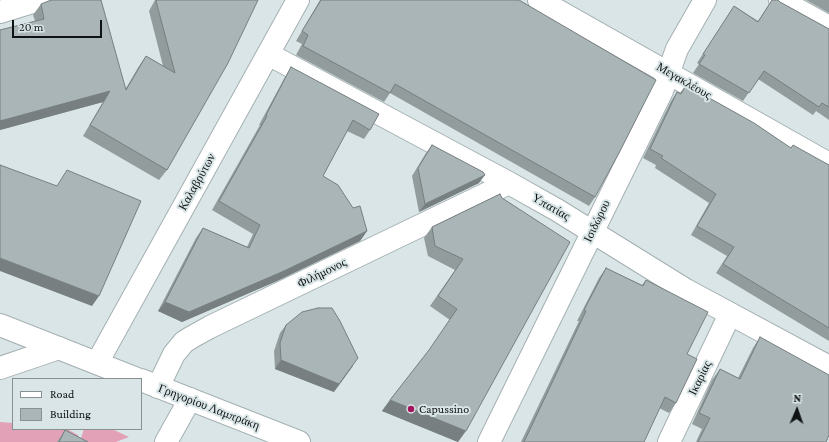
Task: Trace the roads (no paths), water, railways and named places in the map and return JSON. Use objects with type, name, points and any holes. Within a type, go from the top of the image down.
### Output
[{"type":"street","points":[[0,12],[39,0]]},
{"type":"street","name":"Καλαβρύτων","points":[[97,363],[298,0]]},
{"type":"street","name":"Μεγακλέους","points":[[539,0],[829,164]]},
{"type":"street","name":"Ισιδώρου","points":[[489,442],[660,95],[677,49],[704,0]]},
{"type":"street","points":[[780,0],[829,27]]},
{"type":"street","name":"Υπατίας","points":[[268,54],[509,183],[686,290],[829,367]]},
{"type":"street","name":"Φιλήμονος","points":[[149,384],[184,342],[192,337],[509,183]]},
{"type":"street","name":"Ικαρίας","points":[[669,442],[730,314]]},
{"type":"street","points":[[0,325],[134,378]]},
{"type":"street","points":[[0,368],[59,348]]},
{"type":"street","name":"Γρηγορίου Λαμπράκη","points":[[149,384],[299,442]]},
{"type":"street","points":[[166,442],[190,399]]},
{"type":"place","name":"Capussino","points":[[411,409]]}]
